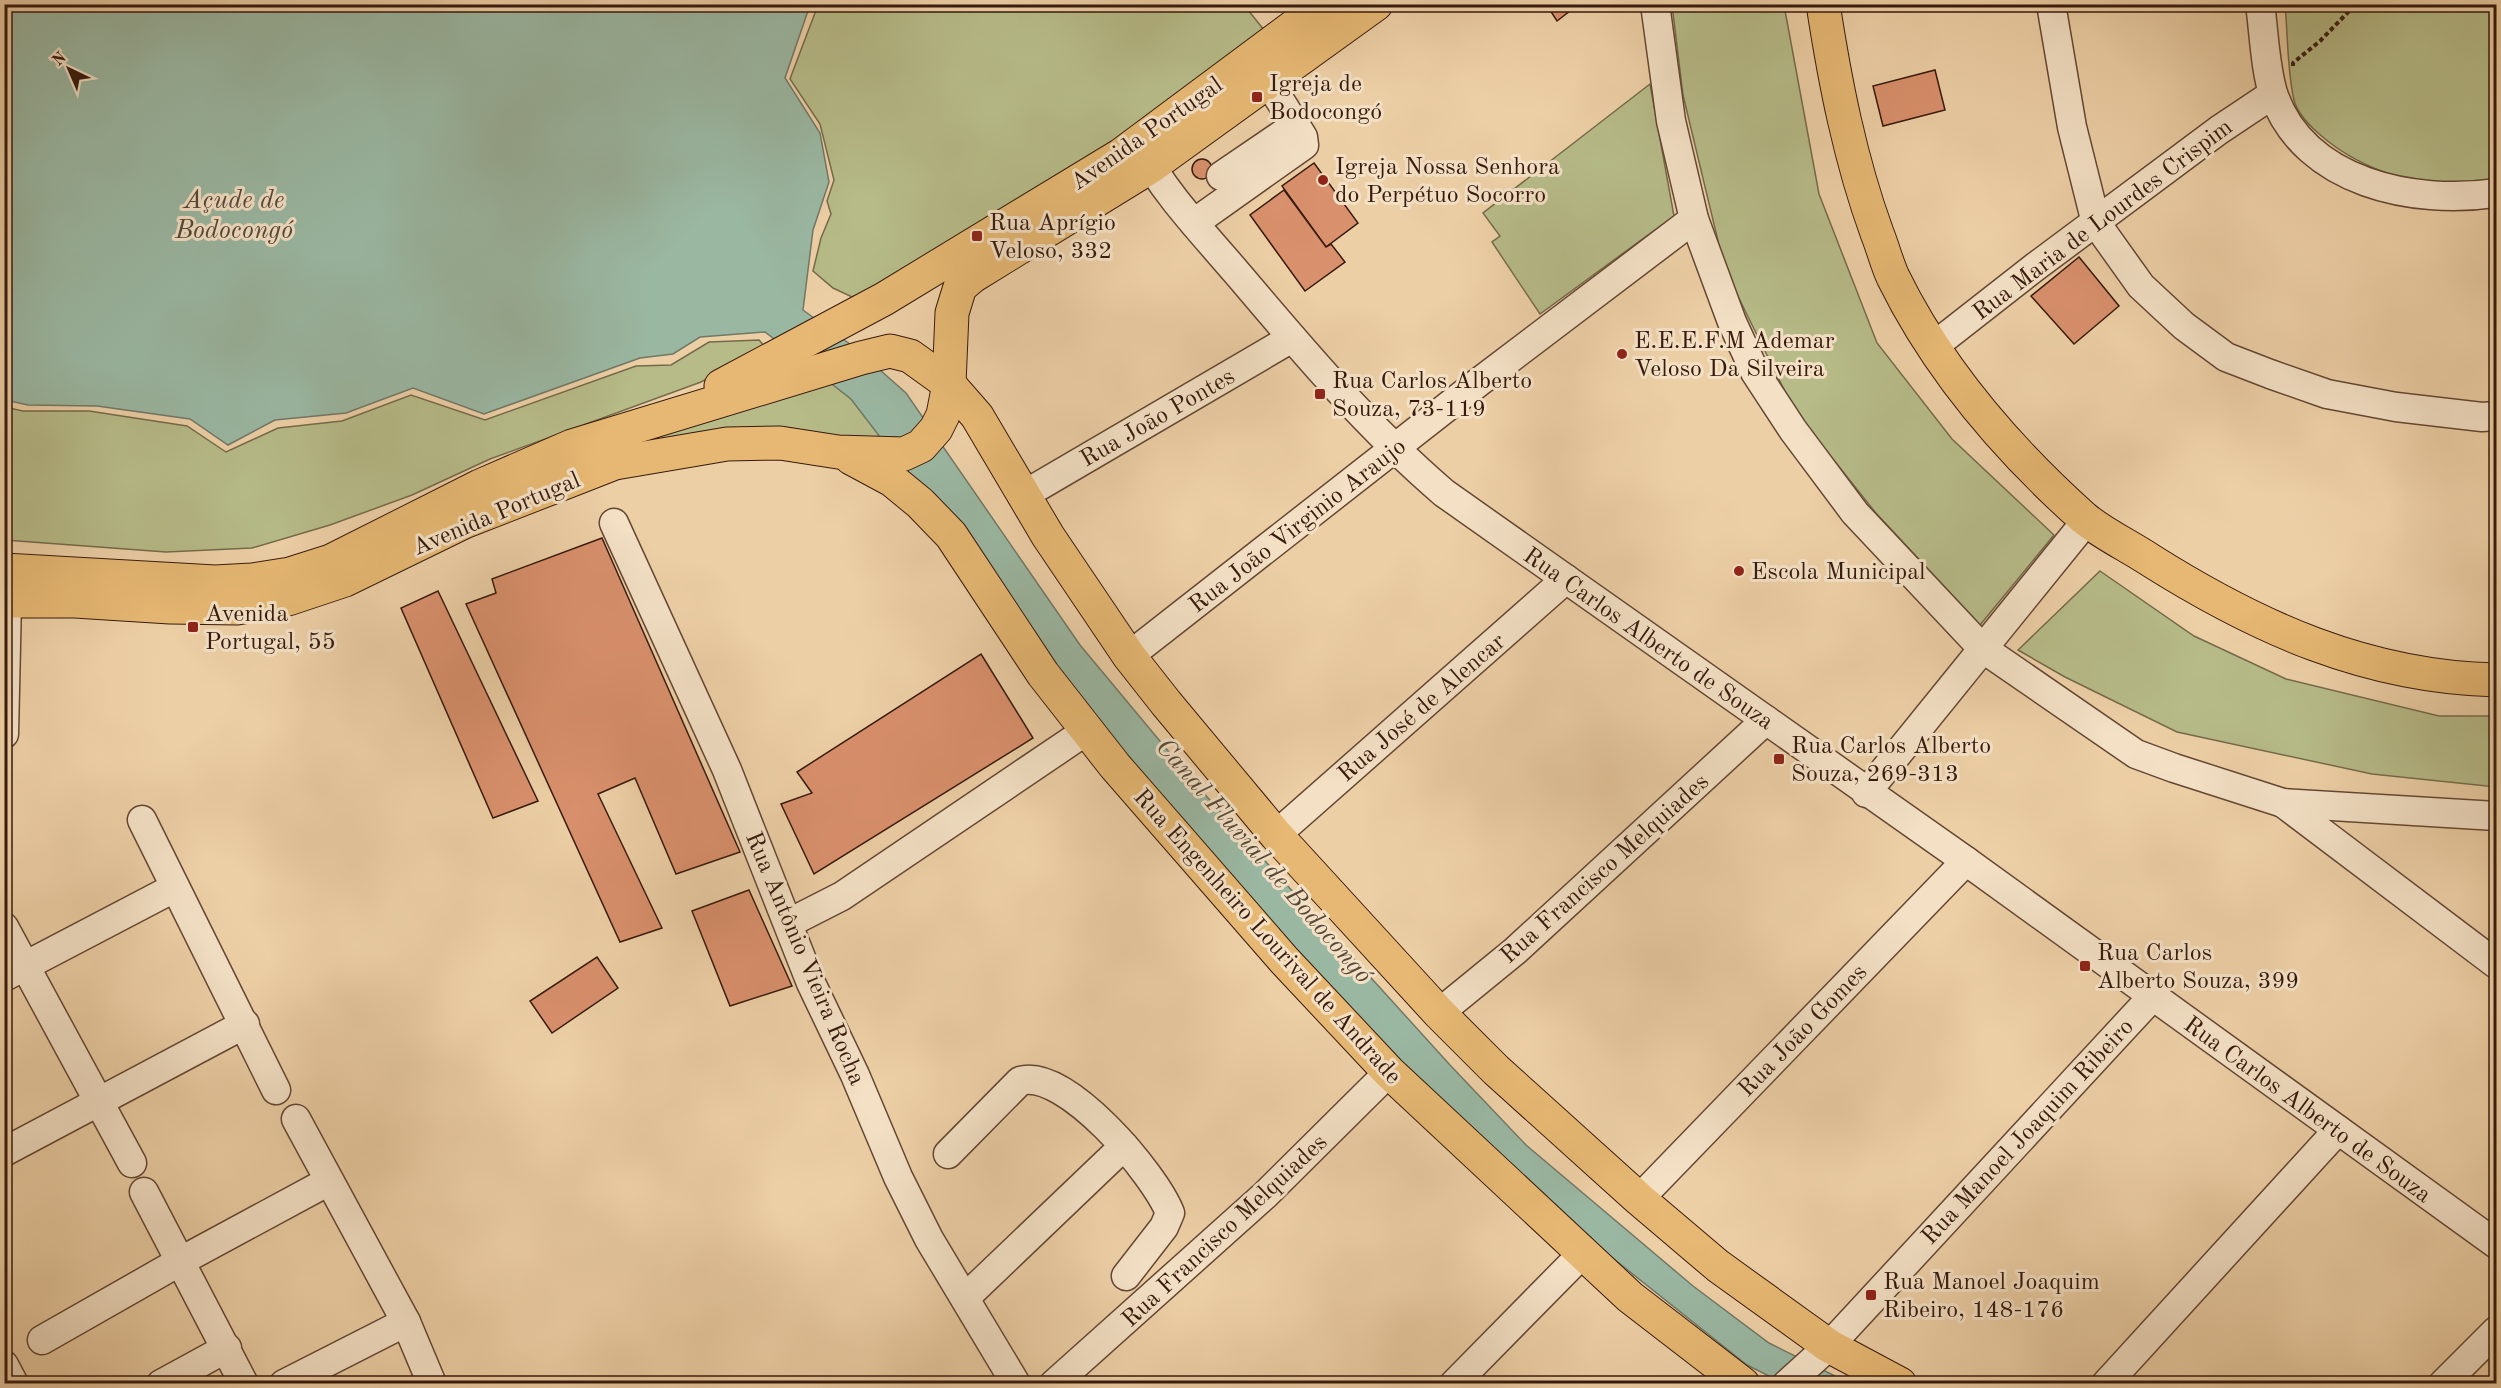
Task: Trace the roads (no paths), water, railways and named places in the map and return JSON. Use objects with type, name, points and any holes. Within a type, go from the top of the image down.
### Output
[{"type":"main road","name":"Avenida Portugal","points":[[5,591],[75,601],[170,607],[237,608],[288,599],[345,580],[464,522],[615,464],[727,444],[780,443],[838,452],[904,454],[921,446],[936,429],[952,313],[960,287],[1144,155],[1324,4]]},
{"type":"main road","name":"Avenida Portugal","points":[[794,364],[884,299],[1269,83],[1376,4]]},
{"type":"main road","points":[[1823,4],[1835,84],[1865,199],[1893,277],[1954,380],[2086,520],[2190,585],[2272,628],[2336,653],[2409,673],[2496,680]]},
{"type":"main road","name":"Avenida Portugal","points":[[5,591],[252,580],[290,574],[331,561],[537,460],[794,364],[890,351],[910,356],[940,388]]},
{"type":"main road","points":[[940,388],[977,416],[1022,496],[1129,656],[1276,835],[1439,1013],[1496,1070],[1639,1199],[1718,1266],[1824,1350],[1900,1383]]},
{"type":"main road","name":"Rua Engenheiro Lourival de Andrade","points":[[838,452],[892,480],[920,503],[951,535],[1043,674],[1086,731],[1284,960],[1389,1072],[1630,1297],[1743,1383]]},
{"type":"street","points":[[1655,4],[1671,121],[1694,219],[1732,322],[1750,362],[1787,420],[1855,513],[1982,648],[2136,754],[2283,803],[2496,816]]},
{"type":"street","points":[[2051,4],[2072,127],[2096,223],[2141,286],[2184,326],[2226,357],[2327,394],[2397,407],[2482,417],[2496,416]]},
{"type":"street","points":[[2260,4],[2273,94],[2291,131],[2323,160],[2351,177],[2391,190],[2432,194],[2496,193]]},
{"type":"street","points":[[1194,223],[1304,145],[1303,137],[1269,83]]},
{"type":"street","name":"Rua Maria de Lourdes Crispim","points":[[1934,346],[1988,302],[2219,130],[2273,94]]},
{"type":"street","points":[[1221,176],[1296,125]]},
{"type":"street","name":"Rua Carlos Alberto de Souza","points":[[1144,155],[1194,223],[1292,338],[1394,450],[1444,493],[1866,793],[1966,861],[2496,1245]]},
{"type":"street","name":"Rua João Virginio Araujo","points":[[1129,656],[1479,382],[1694,219]]},
{"type":"street","name":"Rua João Pontes","points":[[1022,496],[1292,338]]},
{"type":"street","points":[[1866,793],[2086,520]]},
{"type":"street","name":"Rua Antônio Vieira Rocha","points":[[614,524],[727,770],[811,983],[855,1075],[898,1177],[929,1239],[1016,1383]]},
{"type":"street","name":"Rua José de Alencar","points":[[1276,835],[1566,579]]},
{"type":"street","points":[[4,734],[5,591]]},
{"type":"street","name":"Rua Francisco Melquiades","points":[[1439,1013],[1515,951],[1766,720]]},
{"type":"street","points":[[789,923],[842,896],[1086,731]]},
{"type":"street","points":[[2283,803],[2496,964]]},
{"type":"street","points":[[142,820],[276,1089]]},
{"type":"street","name":"Rua João Gomes","points":[[1639,1199],[1966,861]]},
{"type":"street","points":[[15,972],[174,888]]},
{"type":"street","points":[[4,927],[15,972],[99,1101],[132,1162]]},
{"type":"street","name":"Rua Manoel Joaquim Ribeiro","points":[[1787,1383],[1824,1350],[2153,996]]},
{"type":"street","points":[[4,1152],[244,1024]]},
{"type":"street","name":"Rua Francisco Melquiades","points":[[1054,1383],[1257,1203],[1389,1072]]},
{"type":"street","points":[[948,1154],[1020,1081],[1030,1078],[1065,1094],[1124,1146],[1153,1180],[1170,1213],[1164,1227],[1126,1276]]},
{"type":"street","points":[[296,1119],[406,1322],[432,1383]]},
{"type":"street","points":[[2106,1383],[2338,1130]]},
{"type":"street","points":[[964,1298],[1124,1146]]},
{"type":"street","points":[[42,1340],[179,1262],[329,1181]]},
{"type":"street","points":[[144,1192],[179,1262],[227,1348],[243,1383]]},
{"type":"street","points":[[1454,1383],[1582,1254]]},
{"type":"street","points":[[284,1383],[406,1322]]},
{"type":"street","points":[[2443,1383],[2496,1331]]},
{"type":"street","points":[[161,1383],[227,1348]]},
{"type":"street","points":[[4,1365],[14,1383]]},
{"type":"water","name":"Açude de Bodocongó","points":[[5,5],[810,5],[785,78],[820,133],[829,182],[813,230],[803,310],[854,347],[906,393],[1080,645],[1199,788],[1450,1065],[1526,1145],[1693,1286],[1769,1343],[1849,1383],[1783,1383],[1747,1365],[1502,1170],[1162,806],[851,399],[765,332],[700,337],[673,354],[640,358],[484,414],[413,388],[346,413],[275,420],[228,445],[190,419],[97,406],[28,405],[5,400]]},
{"type":"place","name":"Igreja de Bodocongó","points":[[1257,97]]},
{"type":"place","name":"Igreja Nossa Senhora do Perpétuo Socorro","points":[[1323,180]]},
{"type":"place","name":"Rua Aprígio Veloso, 332","points":[[977,236]]},
{"type":"place","name":"E.E.E.F.M Ademar Veloso Da Silveira","points":[[1622,354]]},
{"type":"place","name":"Rua Carlos Alberto Souza, 73-119","points":[[1320,394]]},
{"type":"place","name":"Escola Municipal","points":[[1739,571]]},
{"type":"place","name":"Avenida Portugal, 55","points":[[193,627]]},
{"type":"place","name":"Rua Carlos Alberto Souza, 269-313","points":[[1779,759]]},
{"type":"place","name":"Rua Carlos Alberto Souza, 399","points":[[2085,966]]},
{"type":"place","name":"Rua Manoel Joaquim Ribeiro, 148-176","points":[[1871,1295]]},
{"type":"water label","name":"Canal Fluvial de Bodocongó","points":[[1265,860]]}]
